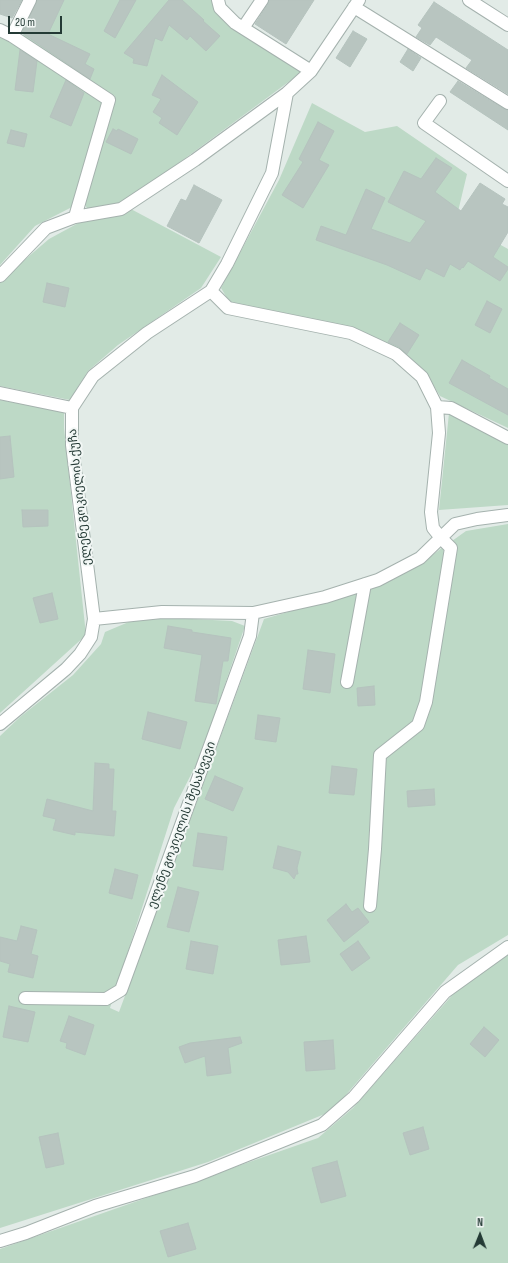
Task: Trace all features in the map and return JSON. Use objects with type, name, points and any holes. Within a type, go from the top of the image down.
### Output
[{"type":"street","points":[[12,36],[30,0]]},
{"type":"street","points":[[218,0],[220,8],[235,23],[311,71]]},
{"type":"street","points":[[243,28],[262,0]]},
{"type":"street","points":[[469,0],[508,25]]},
{"type":"street","points":[[0,276],[46,228],[75,217],[121,209],[194,160],[287,93],[311,71],[357,3],[508,103]]},
{"type":"street","points":[[0,30],[12,36],[109,100],[75,217]]},
{"type":"street","points":[[0,394],[72,408],[93,376],[147,333],[211,291],[228,264],[272,173],[287,93]]},
{"type":"street","points":[[440,101],[424,123],[508,181]]},
{"type":"street","points":[[211,291],[228,308],[352,333],[396,354],[422,377],[437,407],[439,433],[431,512],[433,528],[451,548],[426,702],[418,726],[380,755],[375,849],[370,906]]},
{"type":"street","points":[[437,407],[451,408],[508,438]]},
{"type":"street","name":"ელენე გოკიელის ქუჩა","points":[[0,724],[66,669],[80,654],[91,637],[94,619],[72,445],[72,408]]},
{"type":"street","points":[[94,619],[162,612],[253,613],[325,597],[378,580],[420,558],[455,524],[477,519],[508,515]]},
{"type":"street","points":[[346,682],[365,584]]},
{"type":"street","name":"ელენე გოკიელის I შესახვევი","points":[[25,998],[106,999],[121,990],[250,636],[253,613]]},
{"type":"street","points":[[0,1241],[26,1233],[95,1206],[195,1176],[322,1125],[354,1097],[445,992],[508,947]]},
{"type":"green space","points":[[36,0],[213,0],[302,72],[126,202],[89,211],[83,202],[115,96],[25,42],[21,25]]},
{"type":"green space","points":[[0,36],[19,46],[104,102],[72,207],[35,226],[0,265]]},
{"type":"green space","points":[[312,103],[365,132],[397,126],[467,174],[456,220],[508,249],[508,428],[440,396],[427,375],[395,349],[230,303],[221,288],[279,180]]},
{"type":"green space","points":[[129,208],[221,257],[201,288],[118,345],[88,371],[70,400],[0,386],[0,281],[49,239],[84,220]]},
{"type":"green space","points":[[0,400],[64,411],[64,428],[86,635],[0,713]]},
{"type":"green space","points":[[449,413],[508,443],[508,505],[439,510]]},
{"type":"green space","points":[[508,524],[508,935],[458,965],[332,1111],[208,1162],[0,1228],[0,736],[20,717],[73,675],[101,644],[105,632],[131,621],[173,618],[232,621],[245,626],[200,757],[174,808],[110,1008],[119,1012],[264,619],[384,584],[426,560],[443,547],[445,560],[455,557],[452,541],[466,531]]},
{"type":"green space","points":[[508,953],[508,1263],[0,1263],[0,1249],[318,1138],[353,1108],[455,992]]},
{"type":"building","points":[[0,0],[22,0],[12,18],[0,14]]},
{"type":"building","points":[[37,0],[64,0],[48,34],[90,54],[85,64],[94,69],[90,79],[22,33]]},
{"type":"building","points":[[120,0],[136,0],[115,38],[104,31]]},
{"type":"building","points":[[169,0],[182,0],[220,36],[206,51],[190,36],[187,40],[169,25],[162,41],[155,38],[147,66],[133,63],[134,59],[124,53]]},
{"type":"building","points":[[269,0],[314,0],[286,44],[255,24]]},
{"type":"building","points":[[434,2],[508,50],[508,94],[466,68],[472,60],[436,37],[430,45],[416,37],[422,28],[418,25]]},
{"type":"building","points":[[353,31],[367,39],[350,67],[336,58]]},
{"type":"building","points":[[408,49],[421,58],[413,71],[400,62]]},
{"type":"building","points":[[20,50],[37,61],[33,92],[15,90]]},
{"type":"building","points":[[162,75],[198,102],[177,135],[159,123],[162,118],[153,112],[161,99],[152,95]]},
{"type":"building","points":[[66,80],[84,93],[71,126],[50,117]]},
{"type":"building","points":[[458,81],[508,110],[508,130],[450,92]]},
{"type":"building","points":[[318,122],[334,131],[319,160],[329,165],[303,208],[282,195],[303,162],[299,159]]},
{"type":"building","points":[[113,129],[117,131],[118,129],[138,139],[131,154],[106,142]]},
{"type":"building","points":[[11,130],[27,134],[24,147],[7,143]]},
{"type":"building","points":[[436,158],[452,168],[435,192],[461,211],[480,183],[505,199],[502,204],[508,207],[508,232],[493,257],[508,267],[500,281],[468,261],[460,270],[450,264],[444,277],[426,268],[420,280],[387,265],[316,240],[321,226],[346,235],[366,189],[385,198],[371,229],[410,243],[426,221],[388,202],[404,171],[421,179]]},
{"type":"building","points":[[194,185],[222,200],[199,243],[167,226],[181,199],[186,201]]},
{"type":"building","points":[[47,283],[69,288],[65,307],[43,302]]},
{"type":"building","points":[[487,301],[502,309],[490,333],[475,325]]},
{"type":"building","points":[[400,323],[419,335],[407,354],[399,347],[388,342]]},
{"type":"building","points":[[462,360],[490,376],[489,378],[508,389],[508,415],[449,383]]},
{"type":"building","points":[[10,436],[14,477],[0,479],[0,437]]},
{"type":"building","points":[[22,510],[48,510],[48,526],[23,527]]},
{"type":"building","points":[[52,593],[58,619],[40,623],[33,598]]},
{"type":"building","points":[[168,626],[192,630],[192,632],[231,638],[228,661],[223,661],[216,704],[195,701],[202,655],[164,648]]},
{"type":"building","points":[[308,650],[335,654],[330,693],[303,689]]},
{"type":"building","points":[[374,686],[375,705],[358,706],[357,688]]},
{"type":"building","points":[[148,712],[187,722],[180,749],[142,739]]},
{"type":"building","points":[[258,715],[280,718],[276,742],[255,739]]},
{"type":"building","points":[[95,763],[109,764],[109,769],[114,769],[112,811],[116,811],[114,836],[75,832],[75,835],[53,830],[56,819],[43,816],[47,799],[93,811]]},
{"type":"building","points":[[332,766],[357,769],[354,795],[329,793]]},
{"type":"building","points":[[215,776],[243,788],[233,811],[205,799]]},
{"type":"building","points":[[434,789],[435,805],[408,807],[407,791]]},
{"type":"building","points":[[198,833],[227,837],[223,870],[193,866]]},
{"type":"building","points":[[278,846],[301,852],[297,868],[298,874],[296,874],[294,879],[288,872],[273,868]]},
{"type":"building","points":[[115,869],[138,875],[132,899],[109,893]]},
{"type":"building","points":[[178,887],[199,892],[189,932],[167,927]]},
{"type":"building","points":[[346,904],[352,912],[358,908],[369,922],[344,942],[327,920]]},
{"type":"building","points":[[21,926],[37,930],[31,954],[38,956],[33,978],[8,972],[10,964],[0,961],[0,937],[17,941]]},
{"type":"building","points":[[306,936],[310,962],[281,965],[278,940]]},
{"type":"building","points":[[191,941],[218,946],[213,974],[186,969]]},
{"type":"building","points":[[358,941],[370,958],[352,971],[340,954]]},
{"type":"building","points":[[9,1006],[35,1012],[28,1042],[3,1037]]},
{"type":"building","points":[[69,1016],[94,1025],[85,1055],[66,1048],[67,1043],[60,1041]]},
{"type":"building","points":[[484,1027],[499,1040],[485,1057],[470,1044]]},
{"type":"building","points":[[240,1037],[242,1043],[228,1048],[231,1073],[207,1076],[205,1056],[185,1063],[179,1047],[190,1043]]},
{"type":"building","points":[[333,1040],[335,1069],[306,1071],[304,1042]]},
{"type":"building","points":[[423,1127],[429,1149],[410,1155],[403,1133]]},
{"type":"building","points":[[58,1133],[64,1164],[46,1168],[39,1137]]},
{"type":"building","points":[[337,1161],[346,1196],[321,1203],[312,1168]]},
{"type":"building","points":[[188,1223],[196,1249],[168,1257],[160,1231]]}]
